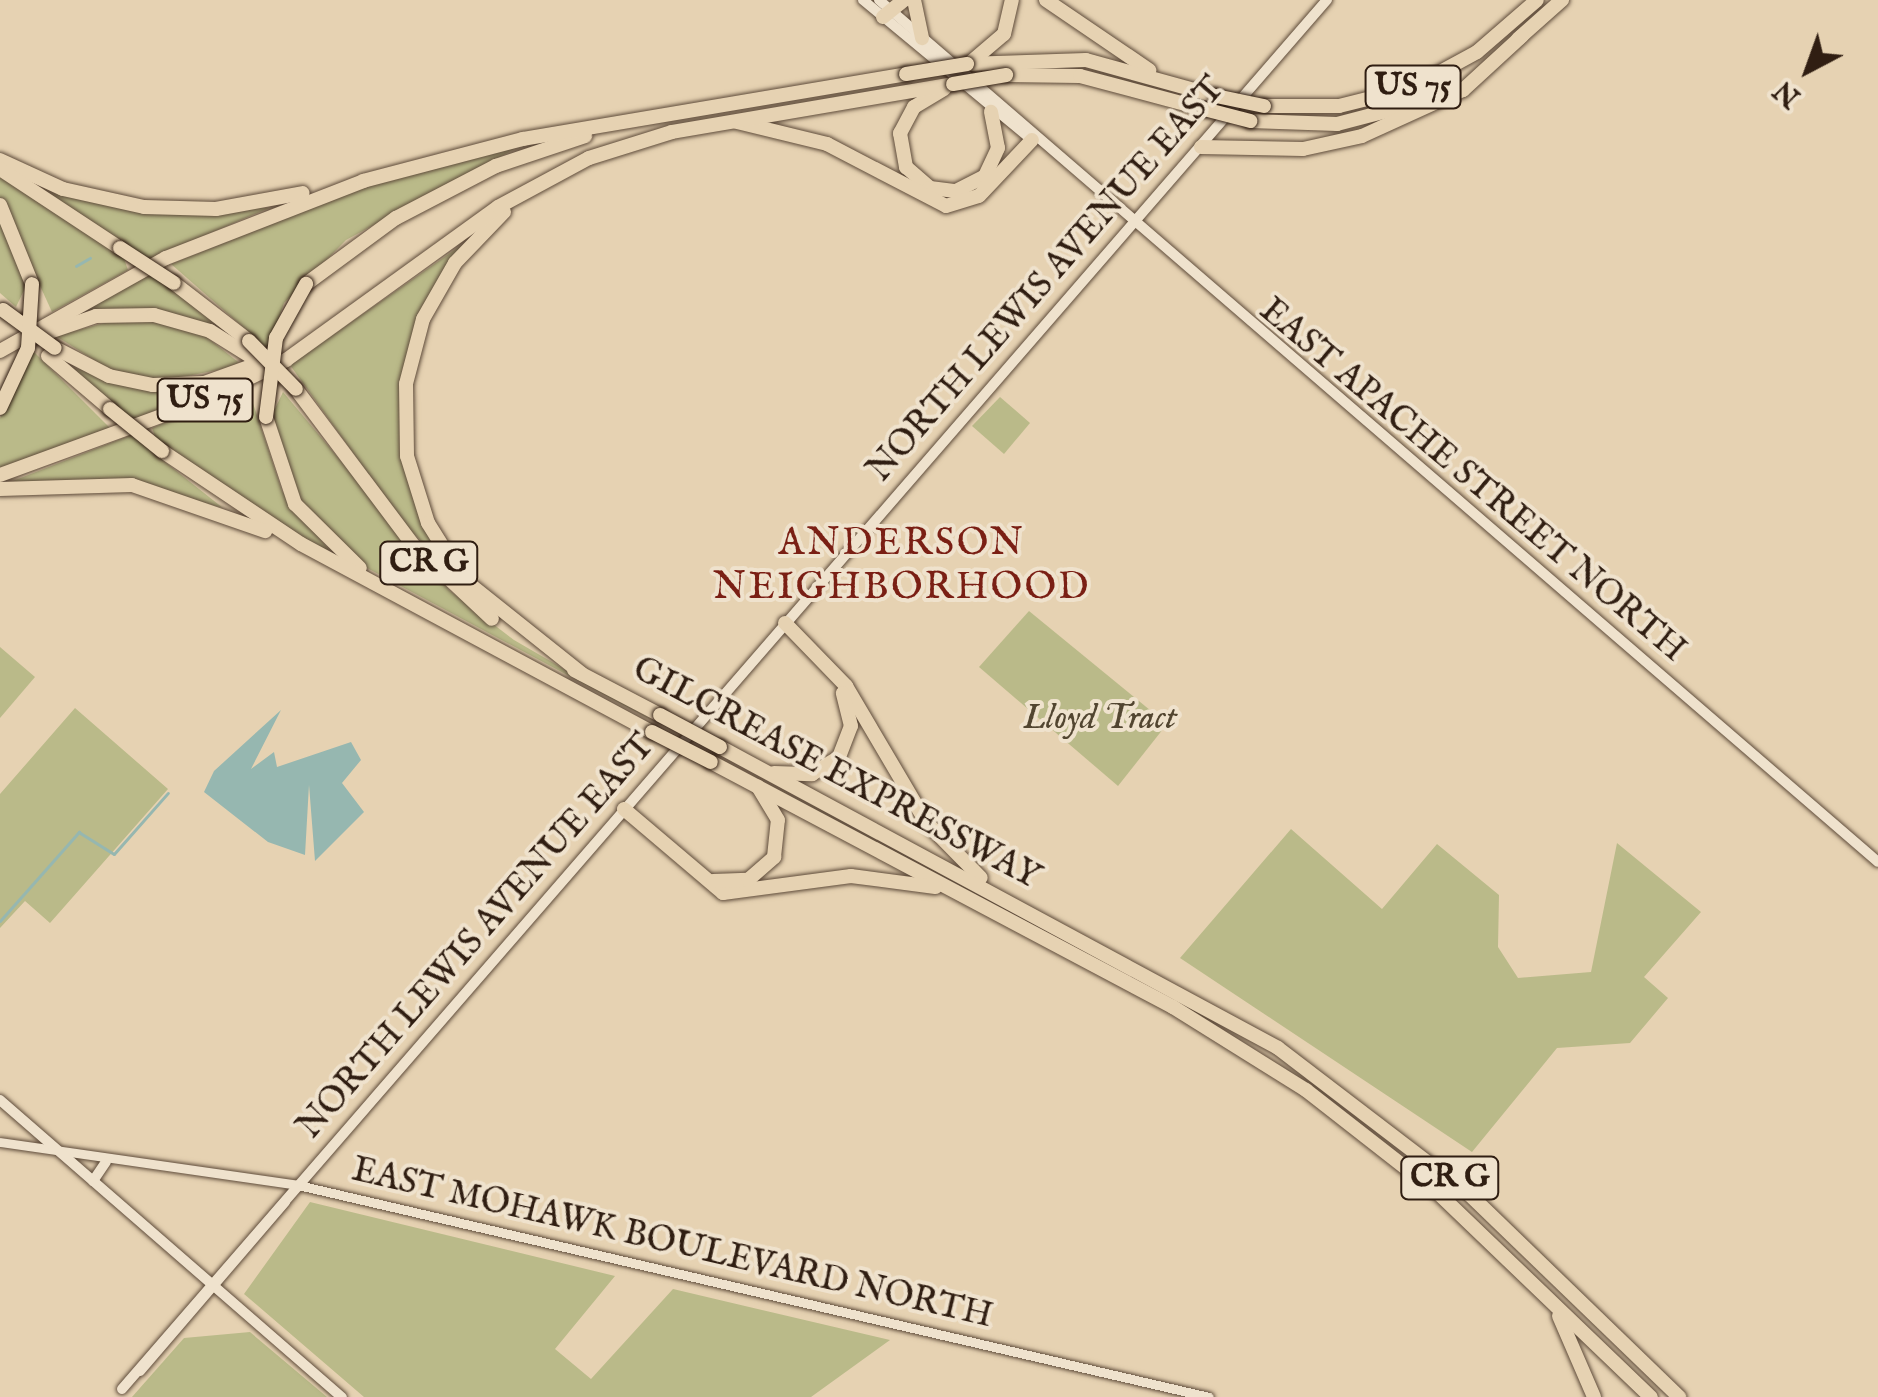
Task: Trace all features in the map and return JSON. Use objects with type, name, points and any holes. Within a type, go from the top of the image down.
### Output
[{"type":"highway","points":[[887,7],[904,0]]},
{"type":"highway","points":[[914,0],[922,38]]},
{"type":"highway","points":[[986,57],[1008,29],[1012,0]]},
{"type":"highway","points":[[1046,0],[1174,83]]},
{"type":"highway","name":"US 75","points":[[2,350],[166,258],[415,166],[647,118],[967,64],[986,57],[1086,60],[1264,106],[1339,106],[1410,88],[1477,52],[1537,0]]},
{"type":"highway","name":"US 75","points":[[0,475],[241,384],[391,288],[530,187],[632,142],[732,121],[928,92],[1006,75],[1080,76],[1250,121],[1312,126],[1391,113],[1458,84],[1562,0]]},
{"type":"highway","points":[[1201,146],[1303,149],[1362,136],[1464,90],[1522,36]]},
{"type":"highway","points":[[928,92],[908,116],[900,147],[910,173],[935,190],[966,188],[989,171],[998,142],[991,112]]},
{"type":"highway","points":[[428,613],[310,525],[280,474],[266,417],[276,338],[306,284],[357,240],[496,166],[647,118]]},
{"type":"highway","points":[[732,121],[827,144],[946,206],[979,196],[1032,140]]},
{"type":"highway","points":[[0,160],[74,192],[180,210],[252,205],[415,166]]},
{"type":"highway","points":[[0,169],[174,283],[244,344]]},
{"type":"highway","points":[[530,187],[464,251],[430,304],[408,370],[405,438],[420,506],[453,566],[494,610],[582,674]]},
{"type":"highway","points":[[0,205],[32,284],[28,348],[0,408]]},
{"type":"highway","points":[[2,309],[65,363],[130,382],[204,383],[285,351],[391,288]]},
{"type":"highway","points":[[2,350],[121,313],[178,320],[244,344]]},
{"type":"highway","name":"GILCREASE EXPRESSWAY","points":[[244,344],[314,412],[446,580],[582,674],[1213,1008],[1372,1114],[1679,1397]]},
{"type":"highway","name":"GILCREASE EXPRESSWAY","points":[[65,363],[110,409],[162,451],[396,596],[1174,1007],[1306,1090],[1438,1193],[1651,1397]]},
{"type":"highway","points":[[0,489],[74,480],[170,492],[396,596]]},
{"type":"highway","points":[[768,772],[824,769],[851,726],[845,696],[785,624]]},
{"type":"highway","points":[[785,624],[858,702],[936,835],[1000,895]]},
{"type":"highway","points":[[624,809],[705,877],[740,883],[766,868],[779,843],[758,786]]},
{"type":"highway","points":[[624,809],[723,893],[851,876],[950,890]]},
{"type":"highway","points":[[1543,1292],[1577,1346],[1594,1397]]},
{"type":"main road","name":"EAST APACHE STREET NORTH","points":[[863,0],[887,7],[1131,226],[1878,862]]},
{"type":"main road","name":"NORTH LEWIS AVENUE EAST","points":[[119,1393],[1326,0]]},
{"type":"main road","name":"EAST APACHE STREET NORTH","points":[[887,7],[991,112],[1032,140]]},
{"type":"main road","points":[[0,1100],[342,1397]]},
{"type":"main road","points":[[93,1181],[106,1162]]},
{"type":"street","name":"EAST MOHAWK BOULEVARD NORTH","points":[[0,1142],[66,1157],[298,1185],[1210,1397]]},
{"type":"green space","points":[[522,145],[346,240],[284,303],[268,349],[171,264],[390,177]]},
{"type":"green space","points":[[0,176],[123,256],[128,270],[52,312],[0,198]]},
{"type":"green space","points":[[29,181],[93,201],[269,208],[150,259]]},
{"type":"green space","points":[[0,212],[27,284],[16,307],[0,293]]},
{"type":"green space","points":[[473,237],[415,332],[408,476],[461,581],[404,524],[290,365]]},
{"type":"green space","points":[[150,274],[237,341],[180,316],[60,323]]},
{"type":"green space","points":[[130,316],[195,328],[242,365],[163,381],[113,372],[56,336]]},
{"type":"green space","points":[[33,351],[110,428],[0,470],[0,418]]},
{"type":"green space","points":[[67,366],[162,391],[229,385],[131,422]]},
{"type":"green space","points":[[248,388],[282,491],[337,560],[156,439],[152,428]]},
{"type":"green space","points":[[283,392],[450,591],[514,640],[657,723],[354,561],[298,501],[272,415]]},
{"type":"green space","points":[[1000,397],[1030,423],[1004,454],[972,426]]},
{"type":"green space","points":[[131,435],[223,508],[125,480],[0,486]]},
{"type":"green space","name":"Lloyd Tract","points":[[1029,611],[1167,724],[1118,786],[979,667]]},
{"type":"green space","points":[[0,647],[35,677],[0,718]]},
{"type":"green space","points":[[75,708],[168,789],[50,923],[25,901],[0,928],[0,794]]},
{"type":"green space","points":[[1291,829],[1382,909],[1437,844],[1499,895],[1498,947],[1518,978],[1591,972],[1617,843],[1701,912],[1644,977],[1668,998],[1630,1043],[1557,1048],[1472,1152],[1180,958]]},
{"type":"green space","points":[[310,1202],[615,1276],[555,1349],[591,1379],[673,1289],[890,1340],[811,1397],[364,1397],[244,1294]]},
{"type":"green space","points":[[250,1332],[327,1397],[132,1397],[184,1338]]},
{"type":"water","points":[[281,710],[251,769],[274,752],[277,767],[351,742],[361,760],[342,783],[364,812],[315,861],[309,785],[305,855],[268,842],[204,792],[214,771]]},
{"type":"waterway","points":[[76,266],[90,258]]},
{"type":"waterway","points":[[0,921],[79,832],[114,854],[168,793]]},
{"type":"district","name":"ANDERSON NEIGHBORHOOD","points":[[902,567]]}]
